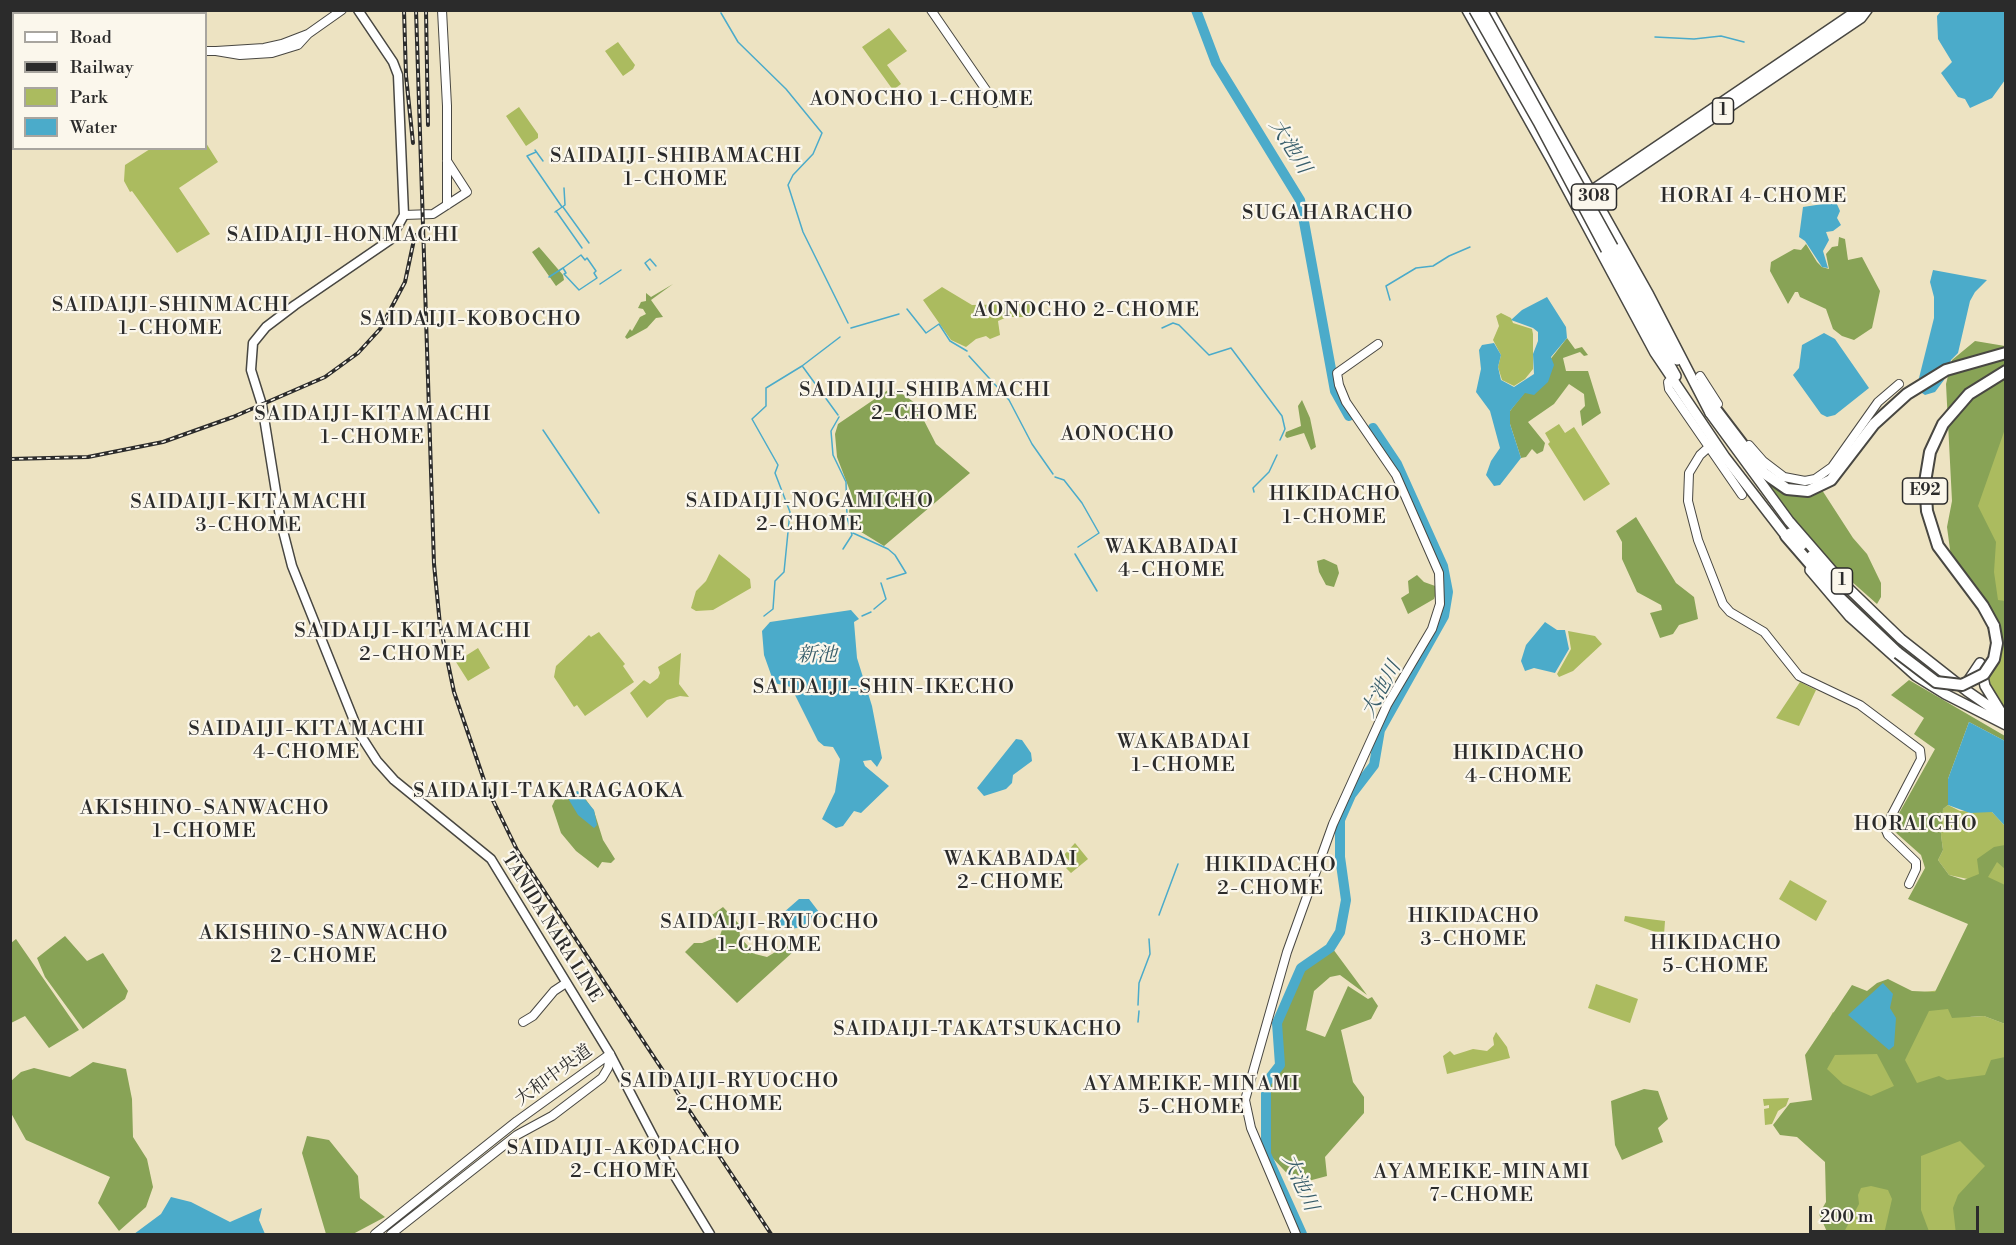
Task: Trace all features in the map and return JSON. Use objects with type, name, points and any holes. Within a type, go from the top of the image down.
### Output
[{"type":"highway","points":[[1698,381],[1764,473],[1780,485],[1801,491],[1815,490],[1831,480],[1874,424],[1907,394],[1933,377],[1964,363],[2006,353]]},
{"type":"highway","name":"E92","points":[[1788,534],[1839,596],[1898,653],[1936,682],[1962,685],[1977,680],[1990,667],[1997,644],[1994,626],[1983,606],[1938,546],[1927,511],[1925,482],[1933,442],[1950,413],[1978,387],[2006,371]]},
{"type":"main road","points":[[358,10],[393,62],[398,75],[404,215]]},
{"type":"main road","name":"308","points":[[1467,10],[1638,324],[1725,457],[1788,534]]},
{"type":"main road","name":"308","points":[[1474,10],[1610,249],[1710,413]]},
{"type":"main road","name":"308","points":[[1482,10],[1677,376],[1703,418],[1788,534]]},
{"type":"main road","name":"308","points":[[1489,10],[1698,381],[1710,413]]},
{"type":"main road","name":"1","points":[[1593,195],[1858,10]]},
{"type":"main road","name":"1","points":[[1575,207],[1851,24],[1867,10]]},
{"type":"main road","name":"TANIDA NARA LINE","points":[[404,215],[400,227],[390,240],[266,327],[253,344],[251,370],[261,403],[274,467],[281,523],[292,566],[359,733],[377,761],[394,780],[491,859],[610,1054],[665,1160],[710,1234]]},
{"type":"main road","name":"1","points":[[1710,413],[1782,512],[1835,574],[1901,639],[2005,721]]},
{"type":"main road","name":"1","points":[[1788,534],[1886,633],[1931,672],[2005,721]]},
{"type":"main road","points":[[1949,678],[1962,683],[1967,682],[1975,675],[1980,663],[1988,693],[2005,721]]},
{"type":"street","points":[[207,51],[240,55],[272,53],[298,45],[308,34],[342,10]]},
{"type":"street","points":[[442,10],[447,106],[447,205]]},
{"type":"street","points":[[931,10],[995,103]]},
{"type":"street","points":[[404,215],[433,214],[467,192],[447,159]]},
{"type":"street","points":[[1296,1234],[1251,1128],[1245,1101],[1287,952],[1333,824],[1387,705],[1432,629],[1440,604],[1439,573],[1400,483],[1386,458],[1346,402],[1339,385],[1337,373],[1378,344]]},
{"type":"street","points":[[1672,379],[1668,382],[1669,389],[1742,495]]},
{"type":"street","points":[[1698,381],[1732,428],[1759,457],[1778,473],[1794,480],[1815,479],[1832,467],[1878,402],[1899,384]]},
{"type":"street","points":[[1710,446],[1689,473],[1688,501],[1698,540],[1723,604],[1730,612],[1764,632],[1798,676],[1860,705],[1920,750],[1921,759],[1885,828],[1888,835],[1916,862],[1916,869],[1909,884]]},
{"type":"street","points":[[523,1022],[533,1016],[554,991],[566,983]]},
{"type":"street","name":"大和中央道","points":[[375,1234],[517,1121],[610,1054]]},
{"type":"street","name":"大和中央道","points":[[391,1234],[517,1135],[552,1116],[602,1078],[608,1068],[610,1054]]},
{"type":"green space","points":[[889,28],[907,51],[887,65],[901,84],[893,90],[862,47]]},
{"type":"green space","points":[[618,42],[635,65],[623,76],[605,51]]},
{"type":"green space","points":[[519,107],[538,134],[538,138],[526,146],[506,116]]},
{"type":"green space","points":[[207,145],[218,162],[179,188],[210,234],[177,253],[132,191],[130,192],[124,181],[125,165],[148,150],[207,150]]},
{"type":"green space","points":[[1839,237],[1845,239],[1848,260],[1862,257],[1880,291],[1872,328],[1854,340],[1842,336],[1833,329],[1826,309],[1800,297],[1798,292],[1795,292],[1788,304],[1770,271],[1771,262],[1794,249],[1801,250],[1806,244],[1817,262],[1829,269],[1826,254],[1832,247],[1838,246]]},
{"type":"green space","points":[[539,247],[563,275],[564,280],[556,286],[532,252]]},
{"type":"green space","points":[[673,284],[651,300],[663,317],[656,318],[647,328],[627,339],[625,337],[630,329],[632,331],[640,317],[646,314],[643,309],[638,308],[641,302],[646,301],[646,293],[651,297]]},
{"type":"green space","points":[[942,287],[972,305],[1028,304],[1035,308],[1033,317],[1007,317],[998,321],[1000,335],[990,339],[986,336],[976,339],[966,347],[951,340],[923,300]]},
{"type":"green space","points":[[1501,313],[1511,318],[1513,323],[1532,329],[1533,334],[1533,369],[1525,379],[1514,386],[1502,380],[1498,367],[1501,355],[1493,340],[1499,326],[1496,316]]},
{"type":"green space","points":[[1567,338],[1575,349],[1582,347],[1588,355],[1584,356],[1580,352],[1563,358],[1566,371],[1588,371],[1601,413],[1582,426],[1580,411],[1585,406],[1584,394],[1569,384],[1554,404],[1528,422],[1545,443],[1543,451],[1537,454],[1532,449],[1526,457],[1521,458],[1510,424],[1510,411]]},
{"type":"green space","points":[[1975,341],[2005,346],[2005,429],[1978,506],[1996,542],[1994,572],[1998,600],[2005,601],[2005,656],[2000,632],[1951,557],[1947,527],[1952,501],[1946,384],[1952,360]]},
{"type":"green space","points":[[2005,380],[2005,709],[1999,704],[1987,681],[2002,654],[2002,636],[1960,489]]},
{"type":"green space","points":[[888,390],[901,393],[915,403],[936,444],[970,473],[884,546],[853,527],[849,515],[850,491],[837,457],[835,434],[838,424]]},
{"type":"green space","points":[[1302,400],[1310,418],[1316,447],[1311,450],[1304,433],[1287,438],[1285,436],[1286,432],[1301,426],[1298,406]]},
{"type":"green space","points":[[1559,424],[1565,433],[1574,427],[1610,484],[1584,501],[1548,444],[1550,442],[1545,433]]},
{"type":"green space","points":[[1765,479],[1782,491],[1822,490],[1853,538],[1867,554],[1881,583],[1881,597],[1877,604],[1833,565],[1792,519]]},
{"type":"green space","points":[[1636,517],[1676,583],[1694,597],[1698,619],[1679,625],[1673,634],[1660,638],[1650,613],[1662,610],[1661,605],[1637,592],[1622,559],[1622,542],[1616,531]]},
{"type":"green space","points":[[719,554],[750,579],[751,588],[713,610],[696,611],[691,608],[696,591],[706,581]]},
{"type":"green space","points":[[1324,559],[1337,565],[1339,573],[1334,587],[1326,585],[1319,572],[1317,561]]},
{"type":"green space","points":[[1417,575],[1424,582],[1438,587],[1434,599],[1408,614],[1401,598],[1409,593],[1408,581]]},
{"type":"green space","points":[[1568,631],[1595,636],[1602,644],[1573,671],[1559,677],[1557,674],[1571,649]]},
{"type":"green space","points":[[599,632],[625,664],[623,666],[634,682],[585,716],[577,705],[574,707],[554,677],[556,666],[589,635],[591,637]]},
{"type":"green space","points":[[478,648],[490,668],[468,681],[456,662]]},
{"type":"green space","points":[[681,653],[679,684],[689,697],[680,696],[667,700],[647,718],[630,693],[644,680],[650,684],[658,678],[660,673],[658,667]]},
{"type":"green space","points":[[1909,680],[2005,736],[2005,741],[1969,722],[1948,779],[1948,805],[1943,809],[1941,835],[1943,850],[1938,860],[1949,875],[1964,880],[1979,874],[1977,859],[1994,847],[2005,845],[2005,869],[1997,862],[1988,877],[2005,885],[2005,1024],[1984,1016],[1952,1018],[1948,1009],[1929,1011],[1905,1060],[1917,1083],[1939,1076],[1947,1080],[1985,1075],[1991,1060],[2005,1057],[2005,1234],[1956,1234],[1953,1208],[1958,1195],[1985,1166],[1960,1141],[1921,1156],[1921,1210],[1930,1234],[1884,1234],[1892,1199],[1888,1190],[1871,1186],[1861,1188],[1858,1195],[1859,1204],[1843,1234],[1828,1234],[1819,1214],[1826,1202],[1825,1162],[1797,1137],[1780,1135],[1773,1125],[1790,1103],[1812,1100],[1805,1055],[1852,985],[1867,991],[1877,983],[1888,979],[1912,991],[1935,992],[1968,924],[1908,899],[1925,868],[1921,855],[1894,831],[1893,824],[1935,749],[1914,734],[1924,718],[1891,695]],"holes":[[[1877,1054],[1894,1086],[1871,1096],[1843,1084],[1827,1069],[1835,1055]]]},
{"type":"green space","points":[[1800,682],[1816,690],[1799,726],[1776,718]]},
{"type":"green space","points":[[575,791],[582,794],[594,811],[603,840],[615,859],[611,863],[602,862],[598,868],[576,851],[561,833],[552,806],[555,800]]},
{"type":"green space","points":[[1948,805],[1960,811],[1992,812],[2005,826],[2005,887],[1949,875],[1938,860],[1943,850],[1941,835],[1943,809]]},
{"type":"green space","points":[[1075,843],[1088,859],[1071,873],[1066,868],[1071,863],[1064,855]]},
{"type":"green space","points":[[1790,880],[1827,901],[1816,921],[1779,899]]},
{"type":"green space","points":[[723,907],[739,924],[740,937],[755,954],[767,957],[787,945],[794,951],[737,1003],[685,952],[694,943],[702,943],[720,936],[723,926],[712,915]]},
{"type":"green space","points":[[1625,916],[1665,921],[1664,935],[1624,921]]},
{"type":"green space","points":[[65,936],[87,961],[103,953],[128,991],[125,999],[83,1029],[45,977],[37,958]]},
{"type":"green space","points":[[16,939],[79,1030],[49,1048],[25,1016],[11,1023],[11,943]]},
{"type":"green space","points":[[1333,949],[1367,995],[1340,975],[1330,977],[1314,991],[1306,1030],[1325,1037],[1348,986],[1368,999],[1372,997],[1378,1006],[1371,1019],[1341,1030],[1353,1082],[1364,1097],[1364,1113],[1325,1157],[1327,1176],[1297,1184],[1268,1153],[1269,1085],[1283,1066],[1279,1023],[1302,972]]},
{"type":"green space","points":[[1596,984],[1638,999],[1630,1023],[1588,1008]]},
{"type":"green space","points":[[1941,990],[1971,1017],[1984,1016],[2005,1024],[2005,1234],[1831,1234],[1838,1186],[1807,1058],[1833,1012],[1843,1020],[1899,995]]},
{"type":"green space","points":[[1496,1032],[1507,1047],[1510,1058],[1447,1074],[1443,1056],[1450,1051],[1454,1055],[1473,1049],[1487,1051],[1494,1045],[1493,1038]]},
{"type":"green space","points":[[93,1062],[126,1069],[132,1099],[133,1137],[147,1159],[153,1187],[146,1207],[119,1231],[98,1203],[110,1177],[26,1140],[11,1113],[10,1082],[21,1072],[34,1068],[70,1077]]},
{"type":"green space","points":[[1644,1089],[1658,1091],[1668,1119],[1658,1128],[1663,1142],[1622,1160],[1615,1145],[1611,1101]]},
{"type":"green space","points":[[1789,1098],[1786,1106],[1778,1111],[1772,1124],[1765,1125],[1764,1109],[1769,1108],[1769,1105],[1764,1106],[1763,1099]]},
{"type":"green space","points":[[307,1136],[329,1140],[358,1176],[360,1198],[385,1217],[353,1234],[326,1234],[302,1153]]},
{"type":"water","points":[[1941,11],[2005,11],[2005,80],[1992,98],[1970,108],[1965,99],[1958,97],[1941,73],[1952,62],[1938,39],[1937,16]]},
{"type":"water","points":[[1836,202],[1840,211],[1837,218],[1841,225],[1833,231],[1826,232],[1829,240],[1823,251],[1828,268],[1822,267],[1805,241],[1799,237],[1803,207]]},
{"type":"water","points":[[1933,270],[1987,280],[1970,301],[1958,353],[1951,360],[1944,380],[1935,392],[1925,395],[1919,391],[1918,382],[1934,318],[1934,297],[1930,282]]},
{"type":"water","points":[[1547,297],[1566,327],[1567,338],[1551,357],[1554,365],[1548,382],[1534,395],[1525,393],[1510,411],[1510,424],[1521,458],[1500,485],[1494,486],[1486,475],[1491,461],[1500,448],[1490,411],[1476,392],[1481,369],[1479,350],[1482,345],[1494,343],[1501,355],[1498,367],[1501,380],[1514,387],[1534,374],[1533,354],[1538,341],[1538,332],[1511,320],[1522,310]]},
{"type":"water","points":[[1824,333],[1835,339],[1869,388],[1835,415],[1827,417],[1821,414],[1793,375],[1799,368],[1802,345]]},
{"type":"water","name":"新池","points":[[851,610],[859,619],[854,622],[857,658],[872,706],[882,758],[877,767],[871,760],[863,761],[865,766],[889,786],[861,813],[854,811],[843,826],[836,828],[822,819],[835,792],[840,759],[833,747],[824,746],[818,741],[791,687],[774,683],[764,655],[762,631],[770,622]]},
{"type":"water","points":[[1545,622],[1557,630],[1565,630],[1569,649],[1555,673],[1534,668],[1525,671],[1521,661],[1526,645]]},
{"type":"water","points":[[1969,722],[2005,741],[2005,826],[1992,812],[1970,813],[1948,805],[1948,779]]},
{"type":"water","points":[[1016,739],[1022,740],[1031,753],[1032,761],[1013,775],[1012,783],[1006,789],[984,796],[977,788]]},
{"type":"water","points":[[578,791],[594,810],[597,825],[594,828],[578,815],[569,800],[568,795]]},
{"type":"water","points":[[799,899],[809,899],[822,916],[797,928],[783,930],[775,920]]},
{"type":"water","points":[[1883,983],[1893,994],[1890,1008],[1896,1018],[1894,1046],[1889,1050],[1848,1015]]},
{"type":"water","points":[[171,1197],[191,1202],[230,1222],[262,1208],[259,1220],[265,1234],[134,1234],[161,1214]]},
{"type":"waterway","name":"大池川","points":[[1196,10],[1216,63],[1300,200],[1335,391],[1349,416]]},
{"type":"waterway","points":[[721,13],[738,42],[786,89],[822,133],[813,154],[793,175],[788,185],[803,232],[848,323]]},
{"type":"waterway","points":[[1655,37],[1694,39],[1721,36],[1744,42]]},
{"type":"waterway","points":[[535,150],[543,161]]},
{"type":"waterway","points":[[536,152],[527,156],[562,207]]},
{"type":"waterway","points":[[555,212],[565,205],[564,188]]},
{"type":"waterway","points":[[563,207],[589,243]]},
{"type":"waterway","points":[[556,211],[582,248]]},
{"type":"waterway","points":[[1390,300],[1386,286],[1416,268],[1433,266],[1470,247]]},
{"type":"waterway","points":[[549,277],[581,255],[585,260],[587,258],[596,271],[594,273],[597,278],[579,290],[564,274],[566,273],[563,268]]},
{"type":"waterway","points":[[650,270],[645,263],[650,259],[656,266]]},
{"type":"waterway","points":[[600,284],[621,270]]},
{"type":"waterway","points":[[907,309],[926,333],[939,324],[950,341],[967,351]]},
{"type":"waterway","points":[[851,328],[899,314]]},
{"type":"waterway","points":[[1162,328],[1173,323],[1179,325],[1209,355],[1231,348],[1282,416],[1285,429],[1280,440]]},
{"type":"waterway","points":[[764,616],[773,609],[775,581],[784,572],[790,512],[775,473],[778,465],[752,419],[766,406],[766,388],[802,366],[840,337]]},
{"type":"waterway","points":[[969,356],[1009,400],[1032,444],[1053,474]]},
{"type":"waterway","points":[[803,367],[838,415]]},
{"type":"waterway","points":[[839,417],[831,431],[833,455],[846,482],[847,517],[852,535],[843,549]]},
{"type":"waterway","name":"大池川","points":[[1302,1234],[1266,1154],[1266,1083],[1280,1065],[1277,1023],[1301,968],[1330,948],[1340,932],[1346,900],[1340,857],[1340,820],[1351,795],[1374,765],[1380,730],[1444,616],[1448,592],[1443,566],[1397,464],[1373,428]]},
{"type":"waterway","points":[[543,430],[599,513]]},
{"type":"waterway","points":[[1254,492],[1253,488],[1269,472],[1277,455]]},
{"type":"waterway","points":[[1055,477],[1064,480],[1082,503],[1099,533],[1078,547]]},
{"type":"waterway","points":[[853,533],[888,549],[895,555],[906,573],[887,579]]},
{"type":"waterway","points":[[1075,554],[1097,591]]},
{"type":"waterway","points":[[874,609],[886,599],[881,583]]},
{"type":"waterway","points":[[862,616],[871,612]]},
{"type":"waterway","points":[[1159,915],[1178,864]]},
{"type":"waterway","points":[[1138,1005],[1139,983],[1150,954],[1149,939]]},
{"type":"waterway","points":[[1138,1022],[1139,1011]]},
{"type":"railway","points":[[404,10],[406,76],[413,143]]},
{"type":"railway","points":[[416,10],[434,564],[440,625],[454,692],[486,786],[517,850],[771,1234]]},
{"type":"railway","points":[[426,10],[428,125]]},
{"type":"railway","points":[[10,459],[88,457],[163,442],[233,417],[325,377],[358,353],[380,329],[405,282],[415,235]]},
{"type":"district","name":"AONOCHO 1-CHOME","points":[[922,100]]},
{"type":"district","name":"SAIDAIJI-SHIBAMACHI 1-CHOME","points":[[676,168]]},
{"type":"district","name":"HORAI 4-CHOME","points":[[1754,197]]},
{"type":"district","name":"SUGAHARACHO","points":[[1328,214]]},
{"type":"district","name":"SAIDAIJI-HONMACHI","points":[[343,236]]},
{"type":"district","name":"AONOCHO 2-CHOME","points":[[1087,311]]},
{"type":"district","name":"SAIDAIJI-SHINMACHI 1-CHOME","points":[[171,318]]},
{"type":"district","name":"SAIDAIJI-KOBOCHO","points":[[471,320]]},
{"type":"district","name":"SAIDAIJI-SHIBAMACHI 2-CHOME","points":[[925,402]]},
{"type":"district","name":"SAIDAIJI-KITAMACHI 1-CHOME","points":[[373,426]]},
{"type":"district","name":"AONOCHO","points":[[1118,435]]},
{"type":"district","name":"HIKIDACHO 1-CHOME","points":[[1335,506]]},
{"type":"district","name":"SAIDAIJI-KITAMACHI 3-CHOME","points":[[249,514]]},
{"type":"district","name":"SAIDAIJI-NOGAMICHO 2-CHOME","points":[[810,514]]},
{"type":"district","name":"WAKABADAI 4-CHOME","points":[[1172,560]]},
{"type":"district","name":"SAIDAIJI-KITAMACHI 2-CHOME","points":[[413,644]]},
{"type":"district","name":"SAIDAIJI-SHIN-IKECHO","points":[[884,688]]},
{"type":"district","name":"SAIDAIJI-KITAMACHI 4-CHOME","points":[[307,742]]},
{"type":"district","name":"WAKABADAI 1-CHOME","points":[[1184,754]]},
{"type":"district","name":"HIKIDACHO 4-CHOME","points":[[1519,766]]},
{"type":"district","name":"SAIDAIJI-TAKARAGAOKA","points":[[549,792]]},
{"type":"district","name":"AKISHINO-SANWACHO 1-CHOME","points":[[205,820]]},
{"type":"district","name":"HORAICHO","points":[[1916,825]]},
{"type":"district","name":"WAKABADAI 2-CHOME","points":[[1011,872]]},
{"type":"district","name":"HIKIDACHO 2-CHOME","points":[[1271,878]]},
{"type":"district","name":"HIKIDACHO 3-CHOME","points":[[1474,928]]},
{"type":"district","name":"SAIDAIJI-RYUOCHO 1-CHOME","points":[[770,934]]},
{"type":"district","name":"AKISHINO-SANWACHO 2-CHOME","points":[[324,946]]},
{"type":"district","name":"HIKIDACHO 5-CHOME","points":[[1716,956]]},
{"type":"district","name":"SAIDAIJI-TAKATSUKACHO","points":[[978,1030]]},
{"type":"district","name":"SAIDAIJI-RYUOCHO 2-CHOME","points":[[730,1094]]},
{"type":"district","name":"AYAMEIKE-MINAMI 5-CHOME","points":[[1192,1096]]},
{"type":"district","name":"SAIDAIJI-AKODACHO 2-CHOME","points":[[624,1160]]},
{"type":"district","name":"AYAMEIKE-MINAMI 7-CHOME","points":[[1482,1184]]}]
